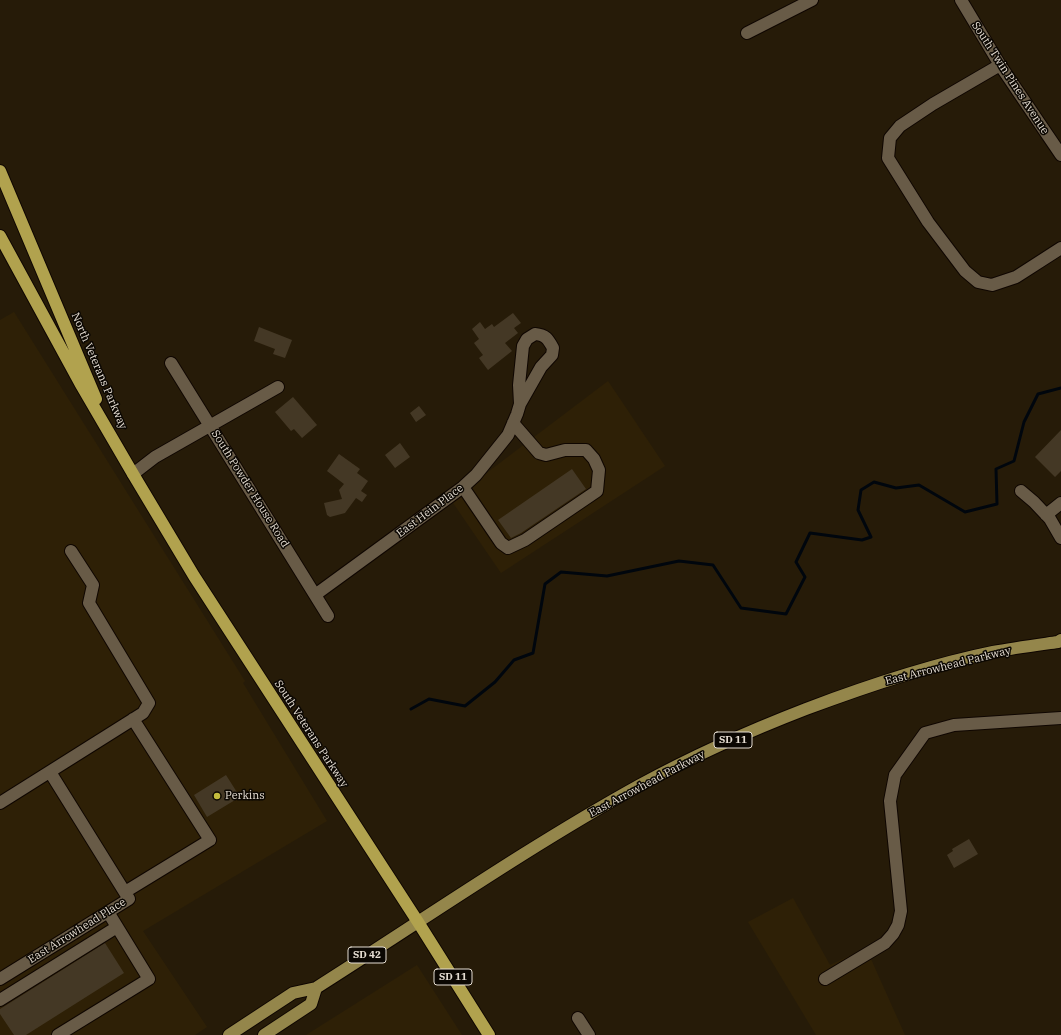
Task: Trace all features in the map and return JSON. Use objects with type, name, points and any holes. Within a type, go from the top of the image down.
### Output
[{"type":"highway","name":"North Veterans Parkway","points":[[0,171],[117,448]]},
{"type":"highway","name":"North Veterans Parkway","points":[[0,236],[49,328],[117,448]]},
{"type":"highway","name":"South Veterans Parkway","points":[[117,448],[194,576],[489,1034]]},
{"type":"main road","name":"East Arrowhead Parkway","points":[[229,1035],[294,993],[316,988],[512,861],[578,821],[648,781],[740,736],[847,693],[914,672],[993,652],[1060,642]]},
{"type":"main road","points":[[264,1035],[311,1004],[316,988]]},
{"type":"street","points":[[747,33],[812,0]]},
{"type":"street","name":"South Twin Pines Avenue","points":[[960,0],[1000,65],[1061,155]]},
{"type":"street","points":[[1000,65],[933,104],[900,126],[890,138],[888,158],[928,222],[965,271],[978,282],[992,285],[1016,277],[1061,248]]},
{"type":"street","name":"East Hein Place","points":[[315,595],[463,488],[476,475],[508,435],[520,404],[541,367],[552,355],[553,348],[544,335],[535,334],[527,339],[523,346],[519,385],[520,404]]},
{"type":"street","name":"South Powder House Road","points":[[171,363],[328,616]]},
{"type":"street","points":[[132,474],[156,457],[278,387]]},
{"type":"street","points":[[463,488],[501,543],[508,548],[525,540],[597,491],[599,470],[594,459],[586,450],[566,450],[546,455],[539,453],[513,423]]},
{"type":"street","points":[[1021,491],[1046,514],[1061,538]]},
{"type":"street","points":[[1046,514],[1061,503]]},
{"type":"street","points":[[0,804],[143,713],[149,702],[89,603],[93,585],[71,551]]},
{"type":"street","points":[[825,979],[885,943],[893,934],[898,925],[901,911],[890,801],[895,775],[925,733],[954,725],[1061,718]]},
{"type":"street","points":[[125,892],[210,840],[133,719]]},
{"type":"street","name":"East Arrowhead Place","points":[[0,979],[130,898],[50,772]]},
{"type":"street","points":[[58,1035],[149,979],[108,912]]},
{"type":"street","points":[[0,1000],[117,927]]},
{"type":"street","points":[[578,1018],[589,1035]]},
{"type":"shaded area","points":[[14,312],[245,681],[243,683],[327,821],[143,931],[207,1027],[195,1035],[0,1035],[0,320]]},
{"type":"shaded area","points":[[608,381],[665,466],[501,573],[451,500]]},
{"type":"shaded area","points":[[793,898],[830,965],[866,948],[905,1035],[816,1035],[748,922]]},
{"type":"shaded area","points":[[417,965],[462,1035],[306,1035]]},
{"type":"building","points":[[513,313],[521,323],[514,328],[518,333],[505,343],[512,351],[488,370],[479,358],[483,355],[474,343],[479,339],[472,329],[480,322],[485,329],[492,324],[494,327]]},
{"type":"building","points":[[259,327],[292,340],[285,358],[273,354],[275,349],[254,341]]},
{"type":"building","points":[[293,397],[317,425],[302,438],[294,429],[291,431],[275,412]]},
{"type":"building","points":[[419,406],[426,415],[416,422],[410,413]]},
{"type":"building","points":[[1061,430],[1061,471],[1055,477],[1035,457]]},
{"type":"building","points":[[400,443],[410,457],[395,468],[385,455]]},
{"type":"building","points":[[339,454],[360,469],[357,473],[368,481],[361,491],[367,495],[362,502],[356,498],[345,513],[330,517],[327,515],[324,503],[342,499],[339,490],[344,484],[327,471]]},
{"type":"building","points":[[572,469],[586,489],[521,533],[511,538],[498,520]]},
{"type":"building","name":"Perkins","points":[[226,775],[240,797],[207,817],[194,795]]},
{"type":"building","points":[[969,839],[978,854],[954,868],[947,855],[953,851],[952,849]]},
{"type":"building","points":[[105,943],[124,973],[26,1035],[14,1035],[0,1014],[0,1009]]},
{"type":"waterway","points":[[411,709],[429,699],[465,706],[495,682],[514,660],[533,653],[545,584],[561,572],[607,576],[679,561],[713,565],[741,608],[786,614],[805,577],[796,562],[810,533],[862,540],[871,537],[858,510],[861,490],[874,482],[896,488],[919,485],[965,512],[997,504],[996,469],[1014,461],[1024,422],[1038,394],[1061,388]]},
{"type":"place","name":"Perkins","points":[[217,796]]}]
